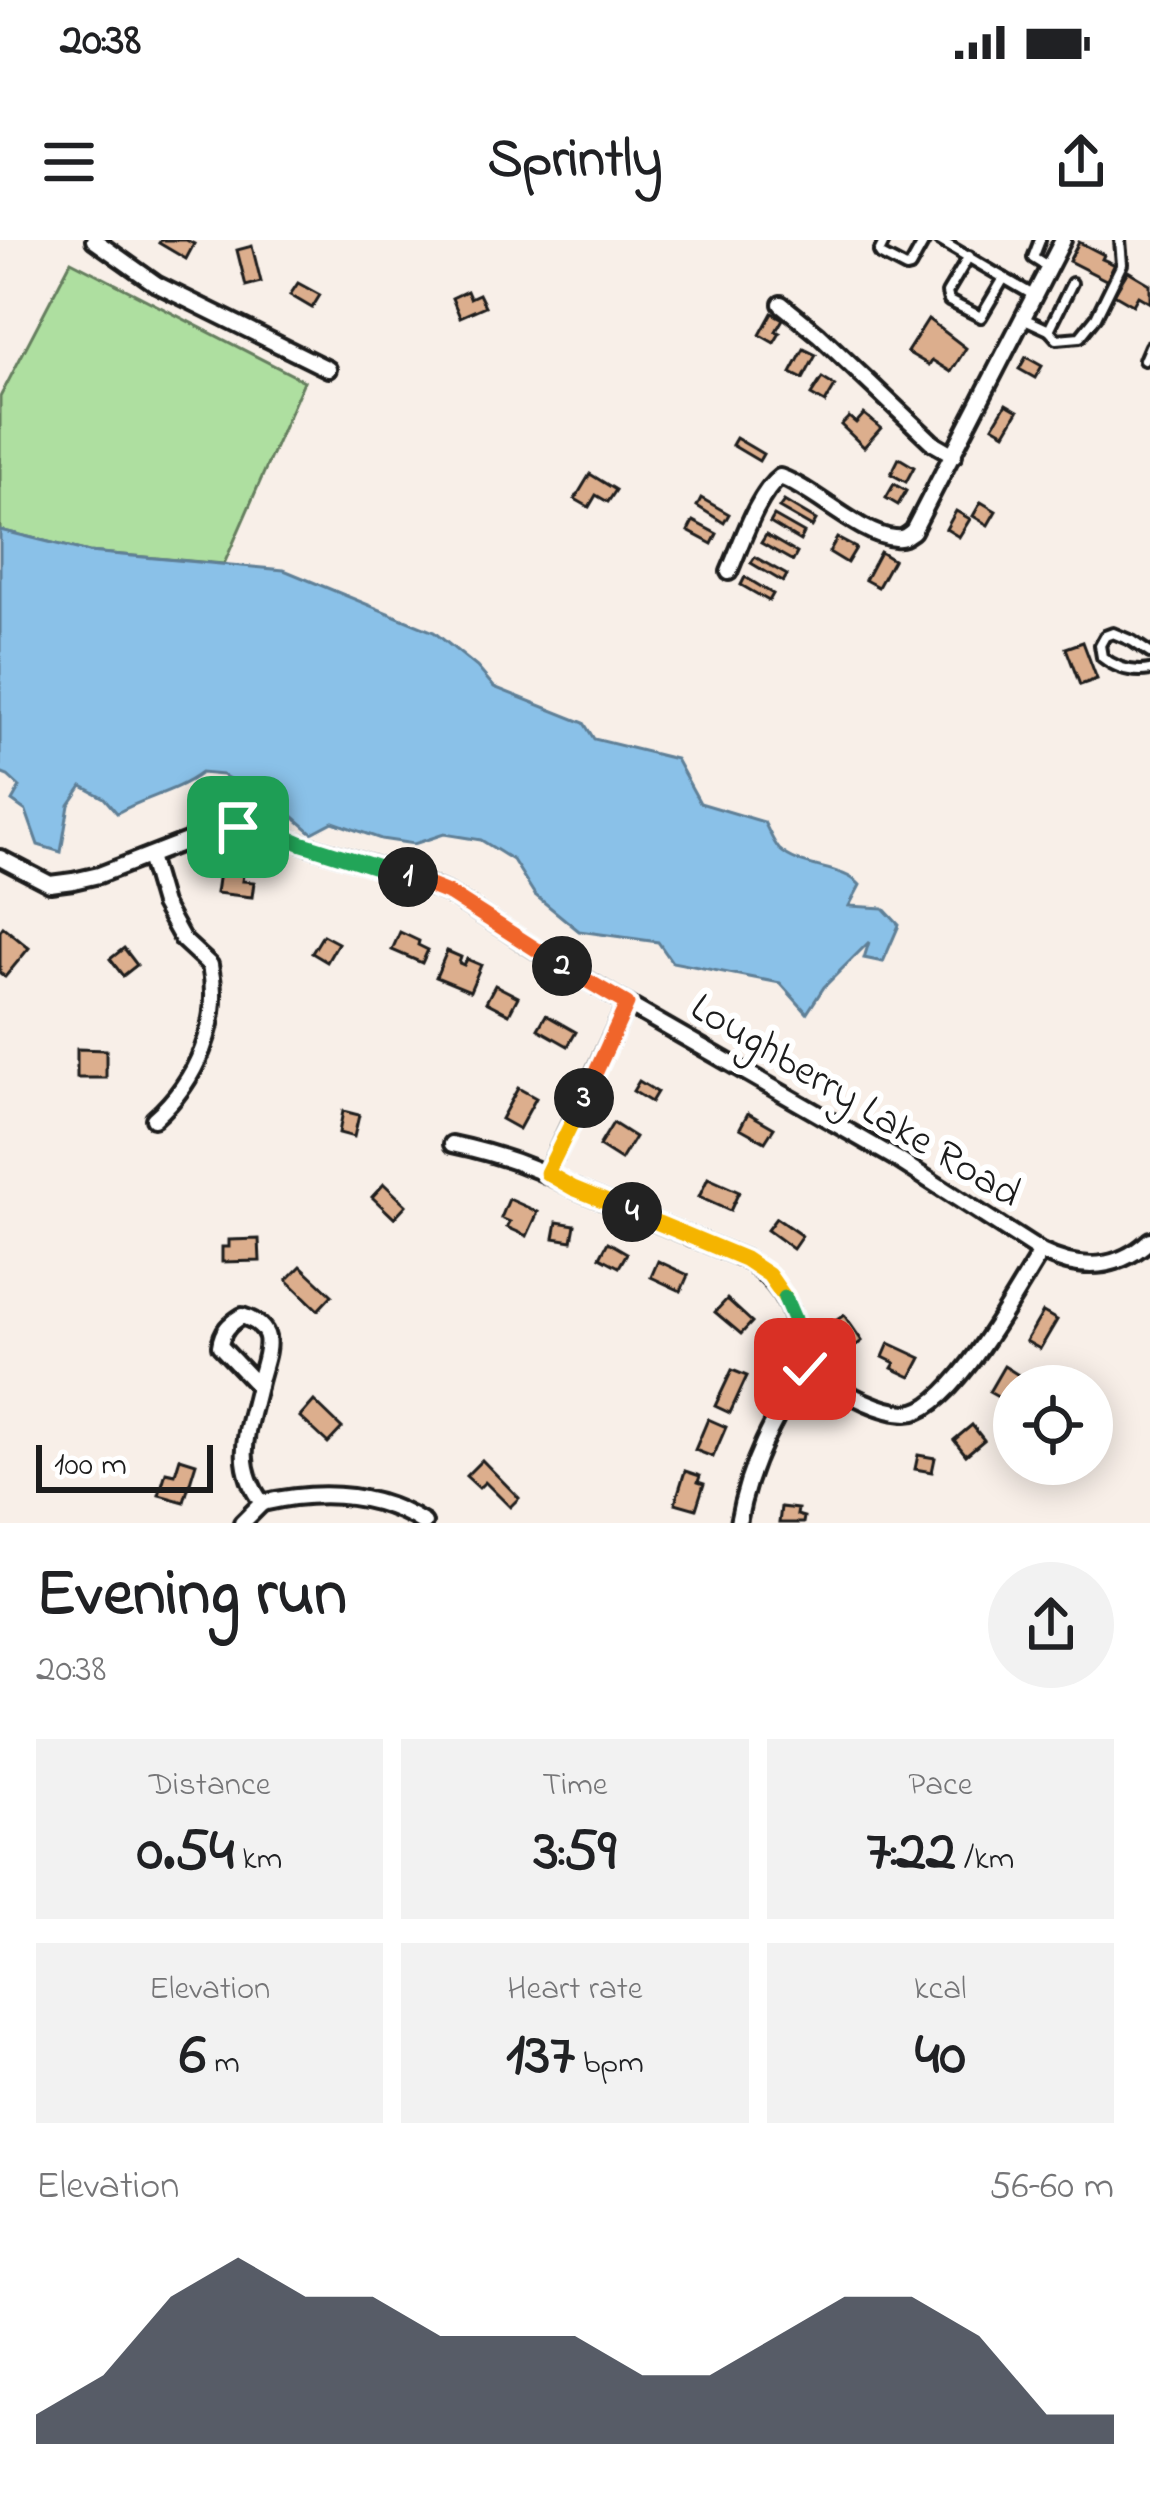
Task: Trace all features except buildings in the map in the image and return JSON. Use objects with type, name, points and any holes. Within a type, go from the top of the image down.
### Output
[{"type":"street","points":[[94,240],[156,284],[328,369]]},
{"type":"street","points":[[729,572],[757,510],[780,477],[868,528],[893,538],[913,531],[1063,240]]},
{"type":"street","points":[[781,304],[933,442],[954,455]]},
{"type":"street","name":"Loughberry Lake Road","points":[[0,858],[50,884],[99,875],[214,830],[263,827],[450,894],[627,1004],[896,1158],[1060,1261],[1102,1266],[1124,1260],[1150,1240]]},
{"type":"street","points":[[148,856],[163,904],[183,940],[210,965],[214,1007],[206,1043],[181,1088],[154,1119]]},
{"type":"street","points":[[547,1173],[627,1004]]},
{"type":"street","points":[[452,1144],[492,1152],[547,1173],[745,1259],[769,1275],[794,1319],[805,1369],[771,1424],[738,1523]]},
{"type":"street","points":[[805,1369],[859,1399],[891,1411],[919,1412],[964,1373],[1041,1252]]},
{"type":"street","points":[[258,1386],[220,1346],[221,1336],[242,1316],[259,1322],[268,1339],[243,1464],[249,1485],[262,1503]]},
{"type":"street","points":[[242,1523],[262,1503],[295,1495],[347,1495],[385,1503],[424,1523]]},
{"type":"lane","points":[[885,240],[880,255],[906,268],[925,240]]},
{"type":"lane","points":[[939,240],[1035,296]]},
{"type":"lane","points":[[1040,240],[1033,258],[1048,268]]},
{"type":"lane","points":[[1023,318],[1057,339],[1080,338],[1122,263],[1120,240]]},
{"type":"lane","points":[[969,256],[947,293],[949,301],[981,316],[1004,278]]},
{"type":"lane","points":[[1049,330],[1072,283]]},
{"type":"lane","points":[[1144,360],[1150,346]]},
{"type":"lane","points":[[1150,653],[1113,633],[1100,645],[1102,657],[1114,666],[1150,670]]},
{"type":"green space","points":[[71,261],[304,381],[224,564],[89,552],[0,530],[0,397]]},
{"type":"water","points":[[0,530],[89,552],[284,570],[434,632],[494,687],[584,723],[594,739],[676,759],[700,803],[764,822],[788,856],[852,879],[860,885],[849,906],[883,908],[899,925],[883,962],[864,958],[869,942],[824,987],[807,1013],[780,983],[672,962],[658,942],[579,931],[535,895],[513,860],[481,840],[444,834],[414,844],[381,839],[333,822],[312,833],[289,813],[278,793],[245,787],[222,775],[201,773],[117,813],[104,798],[82,786],[69,805],[61,852],[38,845],[26,811],[12,801],[20,787],[0,773]]},
{"type":"route","points":[[238,827],[263,827],[450,894],[627,1004],[547,1173],[745,1259],[769,1275],[794,1319],[805,1369]]}]
